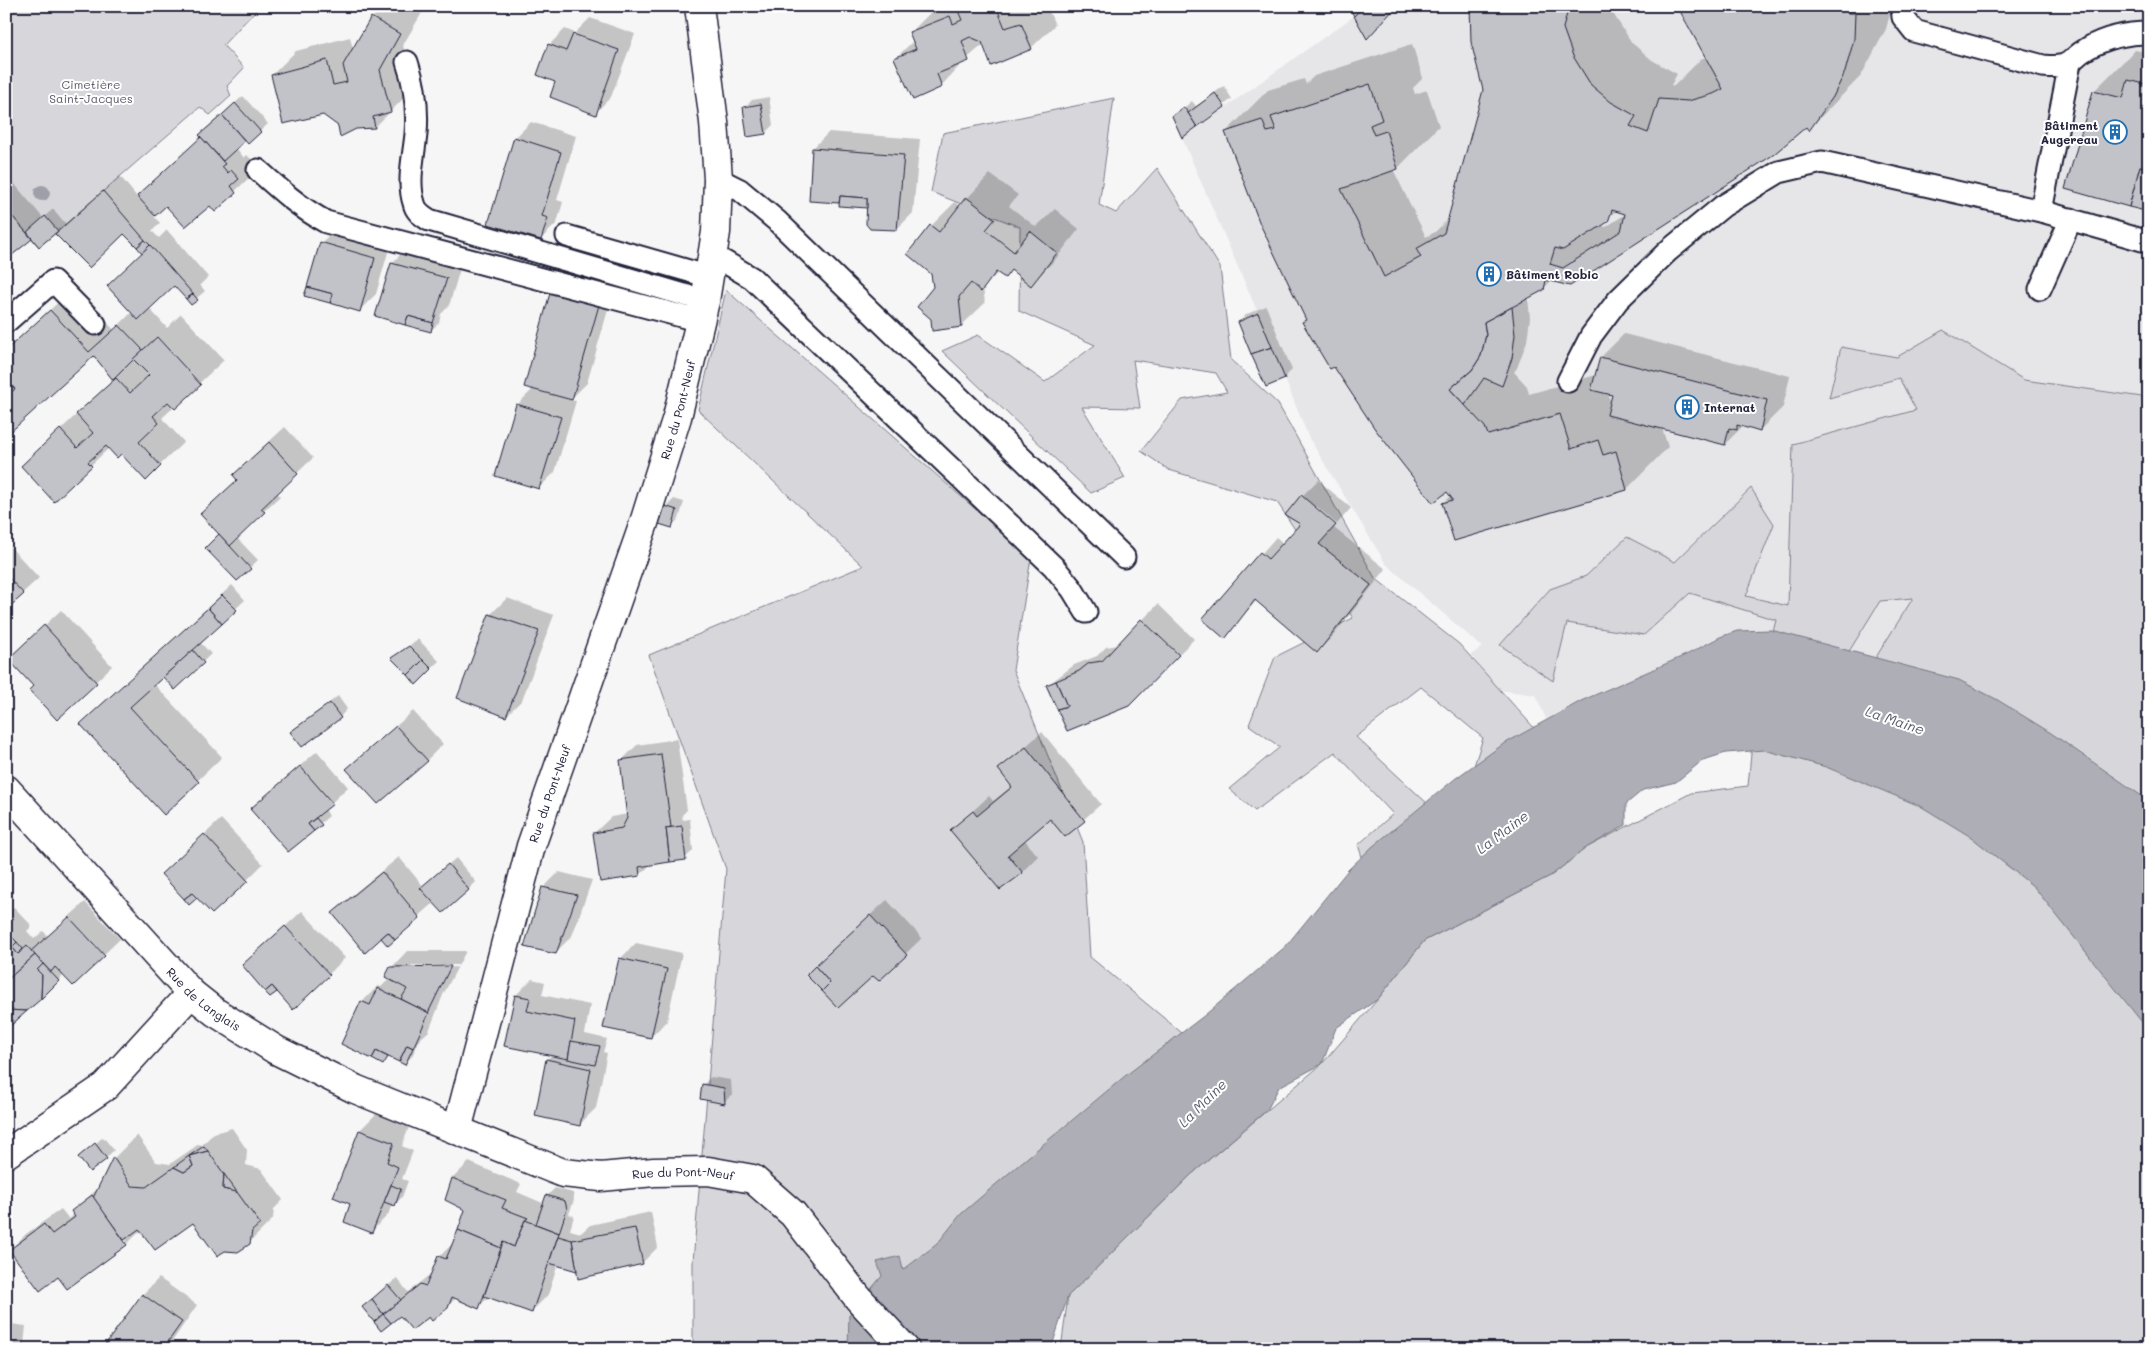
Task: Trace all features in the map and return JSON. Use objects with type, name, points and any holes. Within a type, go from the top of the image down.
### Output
[{"type":"street","name":"Rue du Pont-Neuf","points":[[699,6],[714,122],[718,179],[716,232],[707,288],[677,417],[643,526],[531,846],[457,1130],[563,1173],[601,1177],[654,1172],[708,1171],[754,1179],[793,1214],[858,1298],[905,1349]]},
{"type":"street","name":"Rue de Langlais","points":[[6,789],[191,993],[215,1012],[276,1050],[355,1089],[457,1130]]},
{"type":"street","points":[[6,1154],[106,1086],[191,993]]},
{"type":"lane","points":[[1902,6],[1903,17],[1914,31],[2043,66],[2059,68],[2070,63],[2087,48],[2104,40],[2127,33],[2149,33]]},
{"type":"lane","points":[[406,62],[413,78],[417,108],[412,178],[413,202],[418,213],[429,220],[707,288]]},
{"type":"lane","points":[[2041,211],[2070,63]]},
{"type":"lane","points":[[1568,381],[1591,336],[1618,300],[1668,251],[1723,206],[1779,172],[1822,162],[2041,211],[2149,242]]},
{"type":"lane","points":[[258,170],[309,213],[326,222],[707,288],[752,278],[926,442],[1054,567],[1072,588],[1086,612]]},
{"type":"lane","points":[[718,179],[740,190],[777,221],[1124,557]]},
{"type":"lane","points":[[2040,289],[2071,219]]},
{"type":"lane","points":[[568,236],[707,288]]},
{"type":"lane","points":[[6,322],[53,281],[95,324]]},
{"type":"shaded area","points":[[1397,6],[2149,6],[2149,801],[1720,637],[1688,654],[1581,701],[1546,719],[1536,695],[1498,690],[1471,655],[1482,647],[1386,564],[1309,438],[1258,313],[1182,138],[1354,16],[1367,39]]},
{"type":"green space","name":"Cimetière Saint-Jacques","points":[[6,6],[260,6],[223,45],[244,68],[227,86],[231,96],[210,115],[200,107],[39,247],[6,209]]},
{"type":"green space","points":[[1114,98],[1099,205],[1116,213],[1157,168],[1220,267],[1231,360],[1278,404],[1375,578],[1459,644],[1544,739],[1464,797],[1483,738],[1421,687],[1356,737],[1458,832],[1375,895],[1358,845],[1393,814],[1335,752],[1255,811],[1229,789],[1280,747],[1249,725],[1275,657],[1353,618],[1277,502],[1169,470],[1141,451],[1182,400],[1227,392],[1216,373],[1133,360],[1140,408],[1082,407],[1125,478],[1091,493],[942,351],[978,335],[1045,382],[1095,345],[1019,311],[1020,227],[931,192],[943,133]]},
{"type":"green space","points":[[726,290],[1031,558],[1013,670],[1083,842],[1090,957],[1205,1052],[894,1349],[693,1349],[693,1262],[726,869],[649,655],[863,566],[698,410]]},
{"type":"green space","points":[[1943,330],[2024,380],[2149,398],[2149,1349],[1061,1349],[1068,1296],[1192,1174],[1322,1064],[1378,999],[1424,941],[1552,875],[1586,848],[1691,793],[1748,786],[1755,712],[1833,726],[1913,598],[1880,601],[1837,671],[1770,644],[1776,620],[1690,593],[1644,635],[1567,623],[1553,681],[1500,645],[1550,589],[1586,576],[1627,537],[1675,562],[1751,488],[1774,524],[1746,596],[1788,606],[1793,444],[1916,410],[1899,378],[1829,398],[1841,347],[1897,357]]},
{"type":"water","name":"La Maine","points":[[1771,630],[1959,680],[1996,699],[2051,733],[2149,801],[2149,1031],[2034,887],[1971,837],[1922,807],[1826,767],[1764,750],[1726,753],[1703,760],[1676,782],[1643,790],[1626,804],[1626,825],[1586,848],[1552,875],[1424,941],[1378,999],[1336,1028],[1322,1064],[1279,1087],[1267,1110],[1192,1174],[1068,1296],[1051,1349],[848,1349],[849,1315],[882,1276],[877,1262],[900,1256],[903,1270],[937,1244],[961,1214],[1125,1076],[1205,1015],[1285,947],[1348,870],[1372,847],[1456,778],[1502,745],[1581,701],[1688,654],[1720,637],[1737,631]]},
{"type":"building","points":[[677,6],[686,6],[687,11],[679,13]]},
{"type":"building","points":[[956,6],[996,6],[1005,28],[1021,23],[1032,49],[991,66],[982,42],[970,37],[962,41],[969,61],[937,74],[942,87],[913,100],[894,58],[916,49],[909,32],[950,16],[953,24],[962,20]]},
{"type":"building","points":[[1352,6],[1364,6],[1354,16],[1350,9]]},
{"type":"building","points":[[1364,6],[1393,6],[1395,8],[1367,39],[1354,16]]},
{"type":"building","name":"Bâtiment Robic","points":[[1470,6],[1569,6],[1563,28],[1573,56],[1591,85],[1611,102],[1636,116],[1630,126],[1648,133],[1659,99],[1688,101],[1723,89],[1681,13],[1682,6],[1847,6],[1848,13],[1855,13],[1854,39],[1845,72],[1833,97],[1809,131],[1806,127],[1773,155],[1570,286],[1546,280],[1544,290],[1484,322],[1486,335],[1481,356],[1472,370],[1450,389],[1485,427],[1488,435],[1560,414],[1571,449],[1598,440],[1603,455],[1616,451],[1627,490],[1454,541],[1442,503],[1453,500],[1447,492],[1433,503],[1375,429],[1334,367],[1330,369],[1302,322],[1306,320],[1260,224],[1225,132],[1262,120],[1267,132],[1276,130],[1271,117],[1370,84],[1382,120],[1370,125],[1374,135],[1386,131],[1398,169],[1341,189],[1384,277],[1421,257],[1416,249],[1444,233],[1483,90],[1471,42]],"holes":[[[1612,210],[1625,214],[1621,231],[1563,268],[1550,264],[1555,248],[1563,250],[1608,222]]]},
{"type":"building","points":[[371,17],[400,34],[380,70],[391,112],[373,117],[375,128],[356,129],[340,137],[338,126],[323,115],[283,124],[271,75],[327,60],[333,85],[347,82],[343,65]]},
{"type":"building","points":[[573,34],[619,50],[596,115],[550,97],[555,82],[537,75],[548,44],[566,51]]},
{"type":"building","name":"Bâtiment Augereau","points":[[2128,80],[2149,85],[2149,168],[2140,166],[2129,207],[2065,189],[2093,91],[2123,98]]},
{"type":"building","points":[[1215,93],[1225,107],[1197,127],[1188,113]]},
{"type":"building","points":[[235,103],[261,132],[248,144],[222,115]]},
{"type":"building","points":[[761,104],[766,134],[747,137],[743,107]]},
{"type":"building","points":[[1184,107],[1197,127],[1182,138],[1172,116]]},
{"type":"building","points":[[222,115],[245,141],[223,161],[199,135]]},
{"type":"building","points":[[201,137],[225,164],[222,166],[228,173],[231,170],[239,179],[231,186],[236,193],[215,212],[210,206],[185,227],[166,206],[155,216],[137,196]]},
{"type":"building","points":[[514,137],[561,152],[542,216],[548,218],[541,240],[488,224]]},
{"type":"building","points":[[812,148],[904,155],[897,230],[870,229],[866,224],[867,198],[840,196],[839,203],[809,201]]},
{"type":"building","points":[[2140,166],[2149,168],[2149,199],[2145,211],[2129,207]]},
{"type":"building","points":[[103,191],[145,240],[137,247],[124,234],[89,268],[55,234]]},
{"type":"building","points":[[840,196],[867,198],[867,208],[839,206]]},
{"type":"building","points":[[966,197],[995,219],[986,230],[1014,252],[1030,231],[1057,253],[1031,286],[1011,270],[1005,278],[996,272],[981,292],[971,283],[959,297],[962,327],[932,331],[931,319],[917,307],[933,287],[931,274],[907,254],[930,225],[939,232]]},
{"type":"building","points":[[6,209],[32,239],[6,260]]},
{"type":"building","points":[[45,216],[58,231],[39,247],[27,232]]},
{"type":"building","points":[[145,240],[150,245],[142,253],[137,247]]},
{"type":"building","points":[[320,242],[375,258],[360,312],[330,303],[333,294],[307,287]]},
{"type":"building","points":[[150,245],[193,294],[186,299],[174,286],[138,320],[107,286]]},
{"type":"building","points":[[391,263],[447,278],[433,323],[408,316],[405,325],[375,316]]},
{"type":"building","points":[[307,287],[333,294],[330,303],[304,296]]},
{"type":"building","points":[[550,293],[599,305],[572,400],[524,387]]},
{"type":"building","points":[[193,294],[198,300],[191,305],[186,299]]},
{"type":"building","points":[[1512,307],[1515,335],[1512,358],[1502,386],[1484,378],[1465,405],[1450,389],[1472,370],[1481,356],[1486,335],[1484,322]]},
{"type":"building","points":[[50,310],[89,352],[119,325],[143,350],[113,380],[94,356],[6,436],[6,397],[15,389],[6,379],[6,350]]},
{"type":"building","points":[[1258,313],[1272,347],[1251,354],[1238,322]]},
{"type":"building","points":[[408,316],[433,323],[431,332],[405,325]]},
{"type":"building","points":[[157,337],[201,385],[175,409],[168,402],[153,416],[159,423],[139,442],[161,466],[146,481],[121,454],[117,458],[106,446],[88,462],[92,466],[54,502],[21,466],[60,429],[77,448],[93,433],[76,414],[116,378],[130,393],[149,375],[133,359]]},
{"type":"building","points":[[1272,347],[1285,379],[1266,387],[1251,354]]},
{"type":"building","name":"Internat","points":[[1600,357],[1767,400],[1760,432],[1737,425],[1737,430],[1729,428],[1725,445],[1607,415],[1612,395],[1591,390]]},
{"type":"building","points":[[516,404],[561,417],[539,489],[495,476]]},
{"type":"building","points":[[269,442],[298,474],[261,509],[265,512],[230,546],[200,514],[237,480],[233,475]]},
{"type":"building","points":[[1301,495],[1336,525],[1319,544],[1371,585],[1317,653],[1255,600],[1225,639],[1202,619],[1260,552],[1268,559],[1300,524],[1285,515]]},
{"type":"building","points":[[665,506],[677,510],[672,528],[659,524]]},
{"type":"building","points":[[219,534],[251,569],[237,581],[205,548]]},
{"type":"building","points":[[6,575],[24,594],[6,610]]},
{"type":"building","points":[[222,595],[237,610],[222,624],[208,608]]},
{"type":"building","points":[[208,608],[222,624],[130,707],[199,782],[164,815],[80,724]]},
{"type":"building","points":[[489,614],[539,631],[506,717],[457,698]]},
{"type":"building","points":[[1141,619],[1179,655],[1129,706],[1067,731],[1057,709],[1067,706],[1056,681],[1079,671],[1089,663],[1102,661]]},
{"type":"building","points":[[44,625],[97,683],[57,720],[29,690],[33,686],[8,659]]},
{"type":"building","points":[[409,646],[423,660],[408,675],[391,658]]},
{"type":"building","points":[[193,650],[204,663],[175,690],[163,677]]},
{"type":"building","points":[[423,660],[432,669],[416,685],[408,675]]},
{"type":"building","points":[[1056,681],[1067,706],[1057,709],[1046,685]]},
{"type":"building","points":[[330,703],[341,718],[302,747],[290,732]]},
{"type":"building","points":[[396,726],[428,761],[378,804],[346,769]]},
{"type":"building","points":[[1026,747],[1085,821],[1065,837],[1050,819],[1008,855],[1023,873],[1000,890],[950,830],[973,811],[977,816],[1012,787],[998,769]]},
{"type":"building","points":[[661,754],[671,827],[666,828],[670,862],[639,867],[640,876],[600,882],[593,833],[622,828],[627,818],[620,760]]},
{"type":"building","points":[[300,766],[333,804],[308,824],[314,831],[288,852],[250,809]]},
{"type":"building","points":[[316,818],[322,825],[314,831],[308,824]]},
{"type":"building","points":[[682,826],[686,860],[670,862],[666,828]]},
{"type":"building","points":[[204,834],[248,881],[212,914],[192,893],[184,899],[161,874]]},
{"type":"building","points":[[448,864],[469,890],[443,913],[420,888]]},
{"type":"building","points":[[382,872],[420,918],[395,940],[388,932],[365,953],[332,913]]},
{"type":"building","points":[[542,887],[577,895],[556,954],[524,947]]},
{"type":"building","points":[[192,893],[197,898],[189,905],[184,899]]},
{"type":"building","points":[[870,915],[907,955],[879,981],[873,976],[838,1008],[822,991],[830,983],[815,966]]},
{"type":"building","points":[[69,917],[105,956],[73,986],[55,967],[51,972],[31,951]]},
{"type":"building","points":[[285,926],[330,975],[293,1010],[272,986],[265,992],[242,965]]},
{"type":"building","points":[[6,931],[17,942],[12,947],[18,954],[27,946],[35,955],[6,981]]},
{"type":"building","points":[[388,932],[395,940],[388,946],[381,938]]},
{"type":"building","points":[[17,942],[23,949],[18,954],[12,947]]},
{"type":"building","points":[[35,955],[43,964],[37,970],[42,975],[41,999],[27,1011],[6,1010],[6,981]]},
{"type":"building","points":[[619,958],[667,969],[651,1038],[603,1028]]},
{"type":"building","points":[[43,964],[59,981],[41,999],[42,975],[37,970]]},
{"type":"building","points":[[451,966],[428,1013],[401,999],[407,989],[385,977],[390,967]]},
{"type":"building","points":[[815,966],[830,983],[822,991],[806,975]]},
{"type":"building","points":[[272,986],[277,992],[270,997],[265,992]]},
{"type":"building","points":[[378,988],[429,1013],[413,1048],[407,1045],[399,1062],[376,1051],[372,1059],[341,1044],[361,1001],[370,1005]]},
{"type":"building","points":[[515,995],[530,998],[527,1011],[575,1021],[568,1059],[504,1046]]},
{"type":"building","points":[[6,1010],[27,1011],[8,1028]]},
{"type":"building","points":[[571,1041],[600,1046],[595,1065],[568,1059]]},
{"type":"building","points":[[407,1045],[413,1048],[405,1065],[399,1062]]},
{"type":"building","points":[[376,1051],[388,1057],[383,1065],[372,1059]]},
{"type":"building","points":[[546,1059],[591,1069],[580,1126],[535,1116]]},
{"type":"building","points":[[702,1084],[724,1088],[725,1104],[700,1099]]},
{"type":"building","points":[[359,1130],[394,1143],[387,1162],[398,1167],[372,1233],[344,1222],[350,1204],[333,1197]]},
{"type":"building","points":[[95,1143],[107,1159],[90,1172],[78,1157]]},
{"type":"building","points":[[204,1146],[208,1151],[189,1156]]},
{"type":"building","points":[[208,1151],[224,1174],[223,1189],[237,1192],[260,1224],[252,1231],[250,1244],[238,1252],[225,1251],[217,1256],[193,1223],[155,1250],[139,1229],[124,1240],[93,1198],[113,1157],[132,1186],[146,1187],[174,1167],[184,1172],[193,1166],[189,1156]]},
{"type":"building","points":[[189,1156],[193,1166],[184,1172],[174,1167]]},
{"type":"building","points":[[224,1174],[237,1192],[223,1189]]},
{"type":"building","points":[[452,1178],[506,1200],[502,1208],[528,1218],[525,1220],[514,1247],[503,1242],[501,1248],[458,1230],[465,1210],[445,1200]]},
{"type":"building","points":[[391,1185],[401,1189],[395,1206],[384,1202]]},
{"type":"building","points":[[92,1195],[127,1245],[67,1289],[58,1277],[40,1291],[9,1250],[44,1224],[52,1234],[75,1217],[71,1211]]},
{"type":"building","points":[[546,1195],[565,1201],[567,1209],[559,1233],[536,1224]]},
{"type":"building","points":[[525,1220],[559,1233],[532,1313],[484,1296],[503,1242],[514,1247]]},
{"type":"building","points":[[635,1228],[643,1264],[578,1279],[572,1240]]},
{"type":"building","points":[[458,1230],[501,1248],[479,1309],[452,1297],[448,1308],[432,1321],[429,1317],[412,1330],[400,1316],[391,1323],[383,1314],[420,1284],[426,1286],[438,1256],[446,1259]]},
{"type":"building","points":[[558,1236],[572,1240],[577,1271],[549,1263]]},
{"type":"building","points":[[388,1285],[401,1300],[383,1314],[372,1299]]},
{"type":"building","points":[[142,1294],[182,1322],[163,1349],[102,1349]]},
{"type":"building","points":[[372,1299],[383,1314],[374,1322],[362,1307]]},
{"type":"building","points":[[383,1314],[391,1323],[381,1331],[374,1322]]},
{"type":"place","name":"Bâtiment Augereau","points":[[2115,132]]},
{"type":"place","name":"Bâtiment Robic","points":[[1489,274]]},
{"type":"place","name":"Internat","points":[[1687,407]]}]
